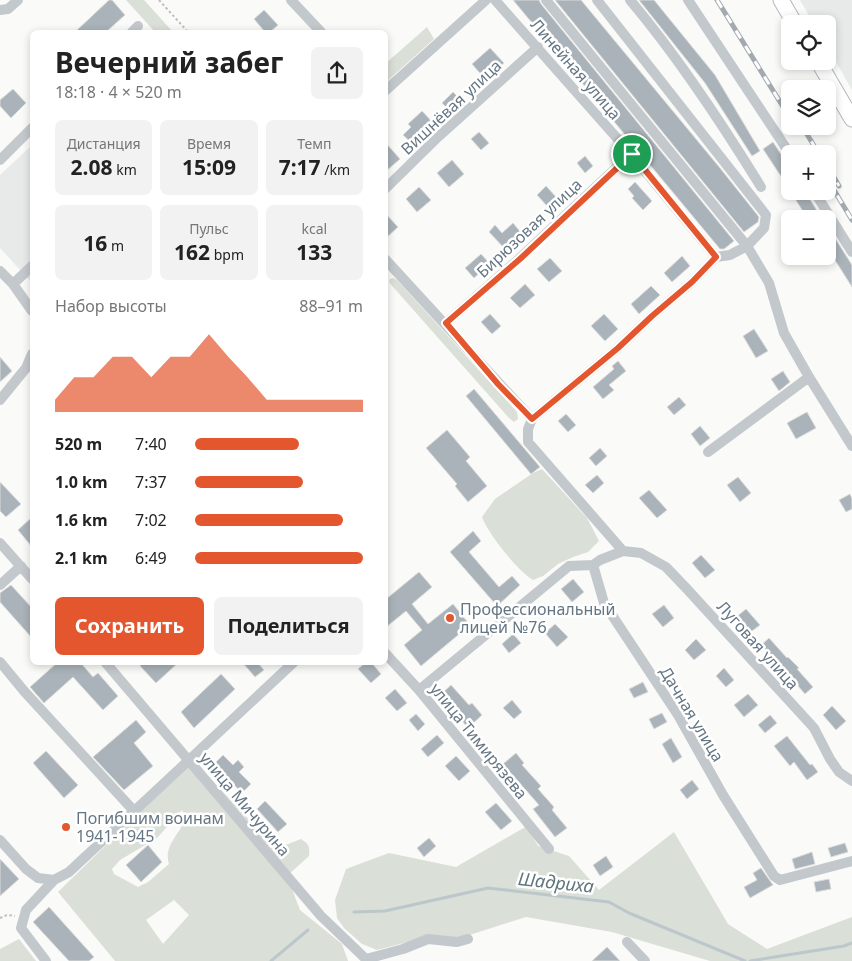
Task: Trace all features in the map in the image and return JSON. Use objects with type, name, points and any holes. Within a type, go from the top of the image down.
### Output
[{"type":"highway","points":[[781,0],[790,15]]},
{"type":"highway","points":[[823,70],[852,120]]},
{"type":"street","points":[[0,10],[8,9],[18,0]]},
{"type":"street","points":[[291,0],[319,30]]},
{"type":"street","points":[[388,88],[486,0]]},
{"type":"street","name":"Линейная улица","points":[[495,0],[632,154],[716,257]]},
{"type":"street","points":[[546,0],[747,246],[769,283],[784,333],[808,376],[852,446]]},
{"type":"street","points":[[419,690],[569,566],[593,565],[623,551],[528,442],[528,429],[532,419],[618,348],[692,282],[716,257],[730,256],[747,246],[764,228],[766,215],[596,0]]},
{"type":"street","points":[[630,0],[699,90],[761,187]]},
{"type":"street","points":[[688,0],[784,145]]},
{"type":"street","name":"Вишнёвая улица","points":[[388,186],[538,47]]},
{"type":"street","points":[[0,160],[30,130]]},
{"type":"street","name":"Бирюзовая улица","points":[[446,323],[520,259],[632,154]]},
{"type":"street","points":[[820,200],[852,252]]},
{"type":"street","points":[[388,262],[446,323],[498,384],[532,419]]},
{"type":"street","points":[[14,284],[30,268]]},
{"type":"street","points":[[0,271],[14,284],[30,308]]},
{"type":"street","points":[[0,400],[26,368],[30,359]]},
{"type":"street","points":[[708,452],[808,376]]},
{"type":"street","points":[[0,543],[30,577]]},
{"type":"street","name":"Луговая улица","points":[[623,551],[641,554],[666,567],[814,728],[839,772],[852,781]]},
{"type":"street","name":"Дачная улица","points":[[593,565],[604,603],[678,715],[723,795],[774,876],[780,880],[852,861]]},
{"type":"street","points":[[0,585],[21,566]]},
{"type":"street","name":"улица Тимирязева","points":[[388,656],[419,690],[549,850]]},
{"type":"street","points":[[0,662],[30,698],[134,811]]},
{"type":"street","name":"улица Мичурина","points":[[108,665],[315,909],[367,960]]},
{"type":"street","points":[[46,961],[21,928],[26,910],[54,880],[69,872],[291,665]]},
{"type":"street","points":[[0,840],[26,869],[38,878],[54,880]]},
{"type":"street","points":[[367,960],[428,939],[457,942],[468,938]]},
{"type":"street","points":[[626,942],[645,961]]},
{"type":"path","points":[[159,0],[186,30]]},
{"type":"path","points":[[0,918],[7,915],[24,917]]},
{"type":"shaded area","points":[[126,0],[144,0],[171,30],[153,30]]},
{"type":"shaded area","points":[[800,0],[852,0],[852,90],[836,62],[836,15],[809,15]]},
{"type":"shaded area","points":[[427,27],[434,39],[388,80],[388,61]]},
{"type":"shaded area","points":[[30,147],[30,281],[0,248],[0,175]]},
{"type":"shaded area","points":[[393,278],[397,280],[517,412],[518,419],[514,422],[509,418],[389,282]]},
{"type":"shaded area","points":[[542,469],[587,518],[599,541],[588,552],[558,564],[543,576],[533,580],[504,552],[490,533],[482,517],[495,499]]},
{"type":"shaded area","points":[[193,760],[273,845],[283,846],[301,839],[307,844],[309,856],[287,876],[300,910],[342,944],[348,961],[115,961],[58,892]],"holes":[[[182,810],[186,818],[168,851],[169,864],[148,882],[138,887],[114,874],[112,869],[120,860],[157,838]],[[174,900],[189,915],[163,944],[146,920]]]},
{"type":"shaded area","points":[[527,826],[538,846],[569,856],[599,890],[674,832],[728,924],[767,949],[852,917],[852,961],[710,961],[612,932],[526,917],[457,939],[419,939],[377,950],[362,944],[344,928],[337,918],[335,900],[346,869],[389,853],[456,867]]},
{"type":"shaded area","points":[[19,939],[36,961],[0,961],[0,949]]},
{"type":"building","points":[[109,0],[112,0],[125,15],[108,30],[77,30]]},
{"type":"building","points":[[513,0],[539,0],[734,241],[724,249],[720,249]]},
{"type":"building","points":[[555,0],[581,0],[720,168],[759,217],[758,222],[744,232]]},
{"type":"building","points":[[639,0],[654,0],[715,75],[760,151],[752,156],[705,83]]},
{"type":"building","points":[[264,10],[278,25],[272,30],[263,30],[254,19]]},
{"type":"building","points":[[490,48],[504,63],[485,79],[472,64]]},
{"type":"building","points":[[13,89],[26,103],[11,118],[0,106],[0,100]]},
{"type":"building","points":[[453,92],[461,100],[450,111],[442,103]]},
{"type":"building","points":[[422,111],[436,126],[415,146],[403,135],[411,127],[408,124]]},
{"type":"building","points":[[479,132],[489,143],[481,150],[471,139]]},
{"type":"building","points":[[773,142],[781,154],[781,176],[763,149]]},
{"type":"building","points":[[388,145],[400,159],[388,169]]},
{"type":"building","points":[[585,156],[593,166],[585,173],[577,163]]},
{"type":"building","points":[[452,160],[464,174],[449,187],[437,173]]},
{"type":"building","points":[[635,182],[652,201],[643,210],[632,198],[634,196],[628,189]]},
{"type":"building","points":[[546,186],[557,198],[548,207],[537,195]]},
{"type":"building","points":[[419,187],[431,200],[417,212],[406,199]]},
{"type":"building","points":[[796,200],[810,200],[817,210],[802,210]]},
{"type":"building","points":[[388,216],[398,227],[388,236]]},
{"type":"building","points":[[513,223],[523,235],[506,250],[489,232],[495,225],[502,233]]},
{"type":"building","points":[[836,240],[852,265],[852,287],[836,262]]},
{"type":"building","points":[[481,254],[490,264],[474,278],[465,268]]},
{"type":"building","points":[[682,256],[690,266],[672,282],[664,273]]},
{"type":"building","points":[[550,258],[562,271],[549,282],[537,269]]},
{"type":"building","points":[[525,284],[535,295],[520,308],[510,298]]},
{"type":"building","points":[[651,286],[660,295],[639,314],[631,304]]},
{"type":"building","points":[[490,314],[501,326],[492,334],[481,322]]},
{"type":"building","points":[[604,314],[618,329],[605,341],[591,326]]},
{"type":"building","points":[[754,329],[768,351],[756,358],[743,336]]},
{"type":"building","points":[[0,357],[12,371],[0,382]]},
{"type":"building","points":[[618,361],[626,371],[609,385],[614,390],[603,399],[593,387],[614,369],[612,366]]},
{"type":"building","points":[[783,371],[790,382],[779,391],[771,379]]},
{"type":"building","points":[[474,389],[540,467],[531,474],[466,396]]},
{"type":"building","points":[[679,397],[686,405],[674,415],[667,407]]},
{"type":"building","points":[[807,412],[816,428],[796,439],[787,423]]},
{"type":"building","points":[[566,414],[576,425],[568,432],[558,421]]},
{"type":"building","points":[[700,426],[710,438],[700,446],[691,434]]},
{"type":"building","points":[[447,430],[470,457],[466,461],[487,486],[468,502],[455,486],[457,484],[426,448]]},
{"type":"building","points":[[600,448],[607,456],[596,466],[589,458]]},
{"type":"building","points":[[597,475],[604,483],[593,493],[585,485]]},
{"type":"building","points":[[738,477],[751,493],[740,502],[727,485]]},
{"type":"building","points":[[0,482],[21,504],[6,517],[0,511]]},
{"type":"building","points":[[649,490],[667,510],[657,518],[639,498]]},
{"type":"building","points":[[850,494],[852,509],[846,512],[839,500]]},
{"type":"building","points":[[30,519],[30,545],[18,530]]},
{"type":"building","points":[[473,531],[481,541],[469,552],[499,587],[512,576],[520,585],[497,606],[450,552]]},
{"type":"building","points":[[701,555],[715,570],[705,578],[692,563]]},
{"type":"building","name":"Профессиональный лицей №76","points":[[419,572],[432,587],[412,604],[428,624],[453,604],[470,625],[421,666],[404,645],[422,630],[406,611],[388,626],[388,598]]},
{"type":"building","points":[[573,579],[584,592],[572,602],[561,589]]},
{"type":"building","points":[[11,585],[30,606],[30,636],[0,602],[0,593]]},
{"type":"building","points":[[664,605],[674,618],[663,627],[652,614]]},
{"type":"building","points":[[746,609],[760,625],[748,634],[735,618]]},
{"type":"building","points":[[555,624],[568,637],[557,647],[545,633]]},
{"type":"building","points":[[513,634],[521,643],[509,653],[502,644]]},
{"type":"building","points":[[769,638],[799,668],[797,669],[813,687],[805,694],[799,685],[761,645]]},
{"type":"building","points":[[696,639],[706,650],[694,660],[685,650]]},
{"type":"building","points":[[55,665],[83,665],[93,677],[98,673],[118,696],[103,710],[73,677],[44,703],[30,687]]},
{"type":"building","points":[[141,665],[176,665],[156,683]]},
{"type":"building","points":[[245,665],[260,665],[264,670],[255,677]]},
{"type":"building","points":[[363,665],[374,665],[381,674],[371,683],[358,669]]},
{"type":"building","points":[[724,668],[734,680],[726,687],[716,676]]},
{"type":"building","points":[[221,674],[235,689],[194,728],[181,712]]},
{"type":"building","points":[[643,682],[648,692],[634,698],[629,689]]},
{"type":"building","points":[[451,685],[469,705],[472,703],[482,715],[468,728],[440,695]]},
{"type":"building","points":[[395,689],[407,703],[397,711],[385,698]]},
{"type":"building","points":[[748,694],[758,705],[744,717],[734,705]]},
{"type":"building","points":[[512,700],[522,712],[514,719],[503,708]]},
{"type":"building","points":[[832,706],[846,721],[836,730],[823,715]]},
{"type":"building","points":[[662,713],[667,722],[654,729],[649,719]]},
{"type":"building","points":[[416,714],[425,724],[418,731],[409,720]]},
{"type":"building","points":[[770,715],[777,723],[765,733],[758,725]]},
{"type":"building","points":[[136,720],[146,732],[134,743],[153,766],[124,790],[93,757]]},
{"type":"building","points":[[437,735],[444,743],[428,757],[421,749]]},
{"type":"building","points":[[787,736],[818,772],[807,780],[794,762],[790,766],[774,746]]},
{"type":"building","points":[[671,738],[682,757],[673,763],[662,744]]},
{"type":"building","points":[[46,751],[78,785],[64,798],[33,763]]},
{"type":"building","points":[[516,753],[524,763],[522,765],[541,786],[538,789],[554,807],[552,810],[567,828],[555,837],[533,809],[539,805],[503,764]]},
{"type":"building","points":[[223,755],[233,765],[238,760],[244,767],[239,772],[251,784],[242,793],[214,764]]},
{"type":"building","points":[[456,756],[470,771],[459,781],[445,766]]},
{"type":"building","points":[[692,780],[699,789],[687,799],[680,790]]},
{"type":"building","points":[[265,801],[287,824],[278,832],[257,809]]},
{"type":"building","points":[[496,803],[512,821],[501,830],[485,812]]},
{"type":"building","points":[[429,838],[436,846],[424,857],[417,848]]},
{"type":"building","points":[[845,843],[848,852],[831,857],[828,848]]},
{"type":"building","points":[[148,845],[162,862],[141,882],[126,865]]},
{"type":"building","points":[[812,852],[815,864],[795,869],[792,859]]},
{"type":"building","points":[[606,856],[613,867],[600,876],[593,865]]},
{"type":"building","points":[[0,859],[19,879],[0,896]]},
{"type":"building","points":[[761,868],[773,885],[750,898],[744,887],[757,880],[753,873]]},
{"type":"building","points":[[829,879],[831,889],[816,892],[814,882]]},
{"type":"building","points":[[49,907],[94,957],[89,961],[69,961],[33,922]]},
{"type":"building","points":[[607,947],[620,961],[592,961]]},
{"type":"waterway","name":"Шадриха","points":[[354,912],[385,911],[488,888],[609,902],[629,913],[745,961]]},
{"type":"waterway","name":"Шадриха","points":[[271,961],[308,930]]},
{"type":"waterway","name":"Шадриха","points":[[750,961],[844,946],[852,943]]},
{"type":"railway","points":[[717,0],[781,103]]},
{"type":"railway","points":[[807,135],[814,145]]},
{"type":"railway","points":[[836,181],[839,186]]},
{"type":"railway","points":[[836,193],[852,220]]},
{"type":"place","name":"Профессиональный лицей №76","points":[[450,618]]},
{"type":"place","name":"Погибшим воинам 1941-1945","points":[[66,827]]},
{"type":"route","points":[[632,154],[716,257],[692,282],[618,348],[532,419],[498,384],[446,323],[520,259],[632,154]]}]
